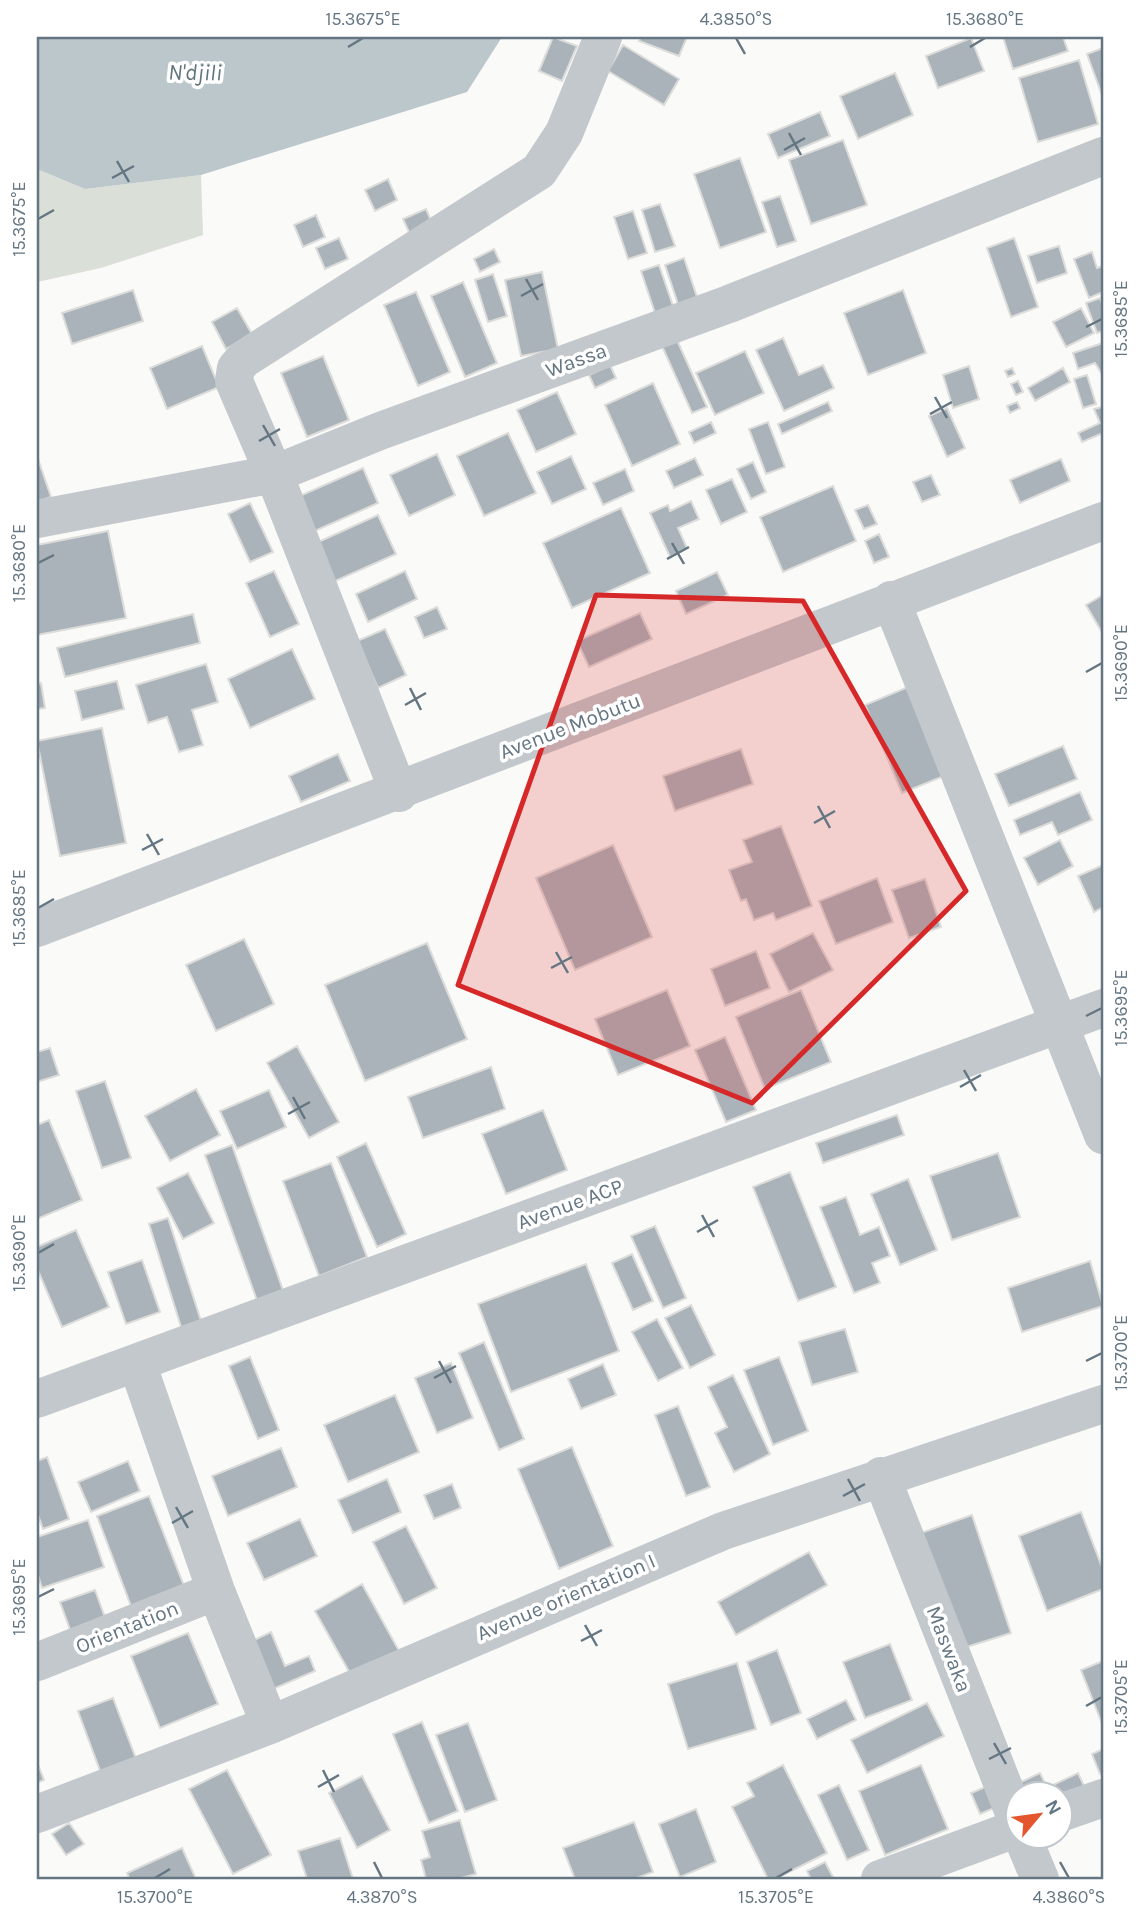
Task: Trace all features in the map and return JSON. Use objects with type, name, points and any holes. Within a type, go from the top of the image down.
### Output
[{"type":"street","points":[[399,793],[274,474],[234,381],[236,368],[244,359],[539,171],[564,133],[603,37]]},
{"type":"street","name":"Wassa","points":[[37,519],[274,474],[380,431],[729,304],[1103,156]]},
{"type":"street","name":"Avenue Mobutu","points":[[37,928],[399,793],[891,600],[1103,521]]},
{"type":"street","points":[[891,600],[1103,1135]]},
{"type":"street","name":"Avenue ACP","points":[[37,1399],[1103,1008]]},
{"type":"street","points":[[137,1363],[216,1591],[270,1725]]},
{"type":"street","name":"Avenue orientation I","points":[[37,1814],[270,1725],[711,1536],[881,1476],[1103,1404]]},
{"type":"street","name":"Maswaka","points":[[881,1476],[1004,1793]]},
{"type":"street","name":"Orientation","points":[[37,1662],[216,1591]]},
{"type":"street","points":[[1074,1808],[1103,1798]]},
{"type":"street","points":[[880,1879],[1004,1831]]},
{"type":"street","points":[[1028,1850],[1040,1879]]},
{"type":"highlighted area","points":[[596,595],[803,601],[966,891],[752,1103],[458,985]]},
{"type":"shaded area","points":[[37,169],[85,189],[201,175],[203,235],[101,268],[37,282]]},
{"type":"water","name":"N'djili","points":[[37,37],[502,37],[467,92],[201,175],[85,189],[37,169]]},
{"type":"building","points":[[553,37],[577,46],[562,81],[539,71]]},
{"type":"building","points":[[641,37],[687,37],[679,56],[639,41]]},
{"type":"building","points":[[1003,37],[1063,37],[1068,51],[1013,69]]},
{"type":"building","points":[[971,38],[984,71],[938,88],[926,56]]},
{"type":"building","points":[[623,45],[679,79],[664,105],[608,71]]},
{"type":"building","points":[[1103,48],[1103,98],[1087,54]]},
{"type":"building","points":[[1079,60],[1098,124],[1038,142],[1019,78]]},
{"type":"building","points":[[895,73],[913,115],[858,139],[840,96]]},
{"type":"building","points":[[820,112],[830,136],[778,158],[768,134]]},
{"type":"building","points":[[843,140],[867,205],[811,224],[789,160]]},
{"type":"building","points":[[740,158],[766,232],[720,248],[694,174]]},
{"type":"building","points":[[388,179],[397,200],[375,211],[365,190]]},
{"type":"building","points":[[780,196],[796,241],[777,247],[762,202]]},
{"type":"building","points":[[660,204],[675,246],[655,252],[642,210]]},
{"type":"building","points":[[426,209],[435,230],[413,241],[403,219]]},
{"type":"building","points":[[633,211],[647,253],[628,259],[614,217]]},
{"type":"building","points":[[316,215],[325,237],[303,247],[294,225]]},
{"type":"building","points":[[339,238],[348,259],[325,269],[316,248]]},
{"type":"building","points":[[1014,238],[1038,307],[1011,317],[987,248]]},
{"type":"building","points":[[1059,246],[1067,273],[1037,283],[1028,256]]},
{"type":"building","points":[[494,249],[500,262],[480,272],[474,259]]},
{"type":"building","points":[[1092,252],[1097,268],[1103,266],[1103,292],[1089,298],[1074,259]]},
{"type":"building","points":[[684,258],[698,300],[679,307],[665,265]]},
{"type":"building","points":[[659,265],[673,306],[655,313],[641,271]]},
{"type":"building","points":[[542,272],[558,349],[521,356],[505,280]]},
{"type":"building","points":[[493,274],[507,316],[488,322],[475,280]]},
{"type":"building","points":[[463,282],[497,363],[465,377],[431,296]]},
{"type":"building","points":[[133,290],[143,321],[72,344],[62,313]]},
{"type":"building","points":[[903,290],[926,353],[868,375],[844,313]]},
{"type":"building","points":[[416,292],[450,372],[418,386],[384,305]]},
{"type":"building","points":[[1100,298],[1103,307],[1103,331],[1097,333],[1086,303]]},
{"type":"building","points":[[237,308],[252,334],[226,349],[212,322]]},
{"type":"building","points":[[1081,308],[1094,333],[1066,347],[1053,322]]},
{"type":"building","points":[[783,338],[799,375],[823,365],[834,388],[784,411],[756,350]]},
{"type":"building","points":[[677,340],[707,407],[692,413],[662,346]]},
{"type":"building","points":[[1103,343],[1103,376],[1095,363],[1078,369],[1073,353]]},
{"type":"building","points":[[202,346],[219,387],[167,409],[150,368]]},
{"type":"building","points":[[745,351],[764,393],[715,415],[696,373]]},
{"type":"building","points":[[323,356],[349,420],[307,437],[281,373]]},
{"type":"building","points":[[610,365],[616,378],[595,388],[589,375]]},
{"type":"building","points":[[969,366],[979,399],[953,408],[943,375]]},
{"type":"building","points":[[1012,368],[1015,374],[1008,377],[1005,371]]},
{"type":"building","points":[[1063,368],[1070,382],[1035,401],[1028,388]]},
{"type":"building","points":[[1087,375],[1096,404],[1083,408],[1074,379]]},
{"type":"building","points":[[1018,381],[1023,392],[1016,395],[1011,384]]},
{"type":"building","points":[[653,383],[680,444],[632,466],[605,405]]},
{"type":"building","points":[[557,392],[576,434],[536,452],[517,410]]},
{"type":"building","points":[[828,402],[832,411],[782,434],[778,424]]},
{"type":"building","points":[[1017,402],[1020,408],[1010,413],[1007,406]]},
{"type":"building","points":[[1102,407],[1103,433],[1082,442],[1078,433],[1100,423],[1094,409]]},
{"type":"building","points":[[947,408],[965,448],[947,457],[929,416]]},
{"type":"building","points":[[711,422],[716,433],[694,443],[689,432]]},
{"type":"building","points":[[768,422],[785,467],[766,474],[749,429]]},
{"type":"building","points":[[508,433],[536,493],[484,516],[457,456]]},
{"type":"building","points":[[437,454],[455,495],[409,516],[390,475]]},
{"type":"building","points":[[37,456],[51,497],[37,502]]},
{"type":"building","points":[[571,456],[586,489],[552,504],[537,472]]},
{"type":"building","points":[[695,458],[703,475],[674,488],[666,471]]},
{"type":"building","points":[[1061,459],[1070,481],[1020,503],[1010,480]]},
{"type":"building","points":[[753,462],[766,492],[751,499],[737,469]]},
{"type":"building","points":[[363,468],[378,503],[301,537],[286,502]]},
{"type":"building","points":[[625,469],[634,491],[603,505],[593,483]]},
{"type":"building","points":[[931,475],[940,495],[922,502],[913,482]]},
{"type":"building","points":[[732,479],[747,512],[721,524],[706,490]]},
{"type":"building","points":[[833,486],[856,541],[783,572],[760,517]]},
{"type":"building","points":[[691,501],[699,519],[678,528],[687,548],[670,557],[650,513],[668,505],[670,511]]},
{"type":"building","points":[[250,503],[273,552],[250,562],[228,514]]},
{"type":"building","points":[[868,505],[877,524],[864,529],[855,510]]},
{"type":"building","points":[[621,508],[650,573],[572,608],[543,543]]},
{"type":"building","points":[[378,515],[396,554],[324,586],[307,547]]},
{"type":"building","points":[[108,531],[126,618],[37,635],[37,545]]},
{"type":"building","points":[[879,534],[889,557],[874,563],[865,541]]},
{"type":"building","points":[[274,571],[299,624],[270,637],[246,583]]},
{"type":"building","points":[[405,571],[417,599],[368,622],[356,594]]},
{"type":"building","points":[[717,572],[728,595],[686,614],[676,591]]},
{"type":"building","points":[[1103,595],[1103,634],[1086,605]]},
{"type":"building","points":[[437,607],[447,629],[424,638],[415,617]]},
{"type":"building","points":[[640,613],[652,639],[589,667],[577,641]]},
{"type":"building","points":[[193,614],[200,643],[65,677],[57,648]]},
{"type":"building","points":[[385,629],[406,675],[378,688],[357,641]]},
{"type":"building","points":[[292,649],[315,699],[250,728],[228,679]]},
{"type":"building","points":[[206,664],[218,702],[192,710],[203,745],[179,752],[167,717],[148,723],[136,685]]},
{"type":"building","points":[[117,681],[124,709],[82,720],[75,691]]},
{"type":"building","points":[[41,683],[45,708],[37,709],[37,684]]},
{"type":"building","points":[[908,687],[944,776],[902,793],[865,705]]},
{"type":"building","points":[[102,728],[126,843],[60,856],[37,741]]},
{"type":"building","points":[[1063,746],[1077,779],[1009,806],[995,774]]},
{"type":"building","points":[[741,749],[753,784],[675,811],[663,776]]},
{"type":"building","points":[[338,754],[350,781],[301,802],[289,776]]},
{"type":"building","points":[[1080,792],[1092,820],[1058,835],[1052,822],[1020,835],[1014,820]]},
{"type":"building","points":[[781,826],[812,906],[776,920],[773,913],[754,920],[746,899],[741,901],[729,870],[752,862],[743,840]]},
{"type":"building","points":[[1060,840],[1073,866],[1038,885],[1024,858]]},
{"type":"building","points":[[613,845],[652,937],[575,970],[536,878]]},
{"type":"building","points":[[1103,865],[1103,907],[1094,912],[1078,876]]},
{"type":"building","points":[[877,878],[893,922],[836,944],[819,901]]},
{"type":"building","points":[[925,879],[941,927],[909,938],[892,890]]},
{"type":"building","points":[[813,933],[833,970],[789,992],[770,954]]},
{"type":"building","points":[[244,939],[274,1004],[216,1031],[186,965]]},
{"type":"building","points":[[427,943],[467,1039],[365,1081],[325,985]]},
{"type":"building","points":[[756,951],[770,988],[725,1006],[711,969]]},
{"type":"building","points":[[667,990],[690,1046],[618,1075],[595,1019]]},
{"type":"building","points":[[801,990],[831,1062],[765,1089],[736,1017]]},
{"type":"building","points":[[725,1037],[756,1110],[726,1122],[695,1050]]},
{"type":"building","points":[[297,1046],[339,1122],[309,1138],[267,1063]]},
{"type":"building","points":[[50,1048],[59,1075],[37,1082],[37,1052]]},
{"type":"building","points":[[491,1067],[505,1109],[423,1138],[408,1097]]},
{"type":"building","points":[[105,1081],[131,1158],[102,1168],[76,1091]]},
{"type":"building","points":[[196,1089],[220,1135],[170,1161],[145,1116]]},
{"type":"building","points":[[269,1090],[286,1127],[237,1149],[220,1111]]},
{"type":"building","points":[[543,1110],[567,1170],[506,1194],[482,1134]]},
{"type":"building","points":[[897,1115],[904,1135],[823,1163],[816,1143]]},
{"type":"building","points":[[49,1120],[82,1200],[37,1219],[37,1125]]},
{"type":"building","points":[[366,1143],[406,1234],[377,1247],[337,1157]]},
{"type":"building","points":[[232,1145],[285,1296],[259,1306],[205,1155]]},
{"type":"building","points":[[998,1153],[1020,1217],[952,1240],[930,1176]]},
{"type":"building","points":[[331,1163],[367,1257],[319,1276],[283,1181]]},
{"type":"building","points":[[790,1172],[836,1287],[798,1301],[753,1187]]},
{"type":"building","points":[[188,1173],[214,1223],[183,1239],[157,1188]]},
{"type":"building","points":[[908,1179],[937,1250],[900,1265],[871,1194]]},
{"type":"building","points":[[846,1197],[860,1235],[879,1227],[890,1256],[872,1263],[880,1283],[854,1293],[820,1207]]},
{"type":"building","points":[[168,1218],[202,1324],[182,1330],[149,1224]]},
{"type":"building","points":[[655,1226],[686,1298],[663,1308],[631,1236]]},
{"type":"building","points":[[76,1230],[109,1307],[62,1327],[37,1268],[37,1247]]},
{"type":"building","points":[[632,1254],[653,1301],[633,1310],[612,1263]]},
{"type":"building","points":[[142,1260],[160,1312],[126,1324],[108,1272]]},
{"type":"building","points":[[1090,1261],[1103,1306],[1022,1332],[1008,1288]]},
{"type":"building","points":[[586,1264],[619,1351],[511,1392],[478,1304]]},
{"type":"building","points":[[691,1305],[715,1355],[690,1368],[665,1318]]},
{"type":"building","points":[[657,1319],[683,1368],[658,1381],[632,1332]]},
{"type":"building","points":[[845,1329],[858,1372],[812,1385],[799,1342]]},
{"type":"building","points":[[484,1342],[524,1439],[499,1450],[459,1353]]},
{"type":"building","points":[[250,1357],[279,1430],[258,1439],[229,1366]]},
{"type":"building","points":[[779,1357],[808,1431],[773,1445],[744,1370]]},
{"type":"building","points":[[451,1363],[473,1418],[437,1433],[415,1378]]},
{"type":"building","points":[[603,1364],[616,1395],[581,1409],[568,1379]]},
{"type":"building","points":[[733,1375],[770,1454],[734,1472],[715,1433],[727,1427],[708,1387]]},
{"type":"building","points":[[395,1395],[419,1452],[348,1482],[324,1425]]},
{"type":"building","points":[[678,1406],[710,1487],[686,1496],[655,1415]]},
{"type":"building","points":[[572,1447],[613,1546],[559,1569],[518,1469]]},
{"type":"building","points":[[281,1448],[297,1487],[228,1516],[212,1476]]},
{"type":"building","points":[[47,1457],[69,1519],[43,1529],[37,1512],[37,1461]]},
{"type":"building","points":[[128,1461],[140,1491],[91,1512],[78,1482]]},
{"type":"building","points":[[387,1479],[401,1512],[353,1533],[338,1500]]},
{"type":"building","points":[[452,1484],[461,1508],[434,1519],[424,1495]]},
{"type":"building","points":[[149,1496],[184,1586],[131,1606],[97,1516]]},
{"type":"building","points":[[1081,1512],[1103,1570],[1103,1589],[1047,1611],[1019,1536]]},
{"type":"building","points":[[972,1515],[1011,1633],[957,1650],[918,1534]]},
{"type":"building","points":[[300,1519],[317,1556],[264,1580],[247,1543]]},
{"type":"building","points":[[88,1520],[104,1567],[42,1588],[37,1572],[37,1537]]},
{"type":"building","points":[[406,1526],[437,1588],[404,1604],[373,1542]]},
{"type":"building","points":[[809,1552],[827,1585],[736,1635],[718,1602]]},
{"type":"building","points":[[362,1584],[403,1658],[356,1684],[315,1611]]},
{"type":"building","points":[[95,1590],[107,1623],[72,1635],[60,1602]]},
{"type":"building","points":[[271,1632],[285,1666],[309,1656],[315,1671],[273,1689],[252,1641]]},
{"type":"building","points":[[188,1633],[218,1704],[160,1728],[131,1656]]},
{"type":"building","points":[[890,1644],[912,1700],[865,1718],[843,1662]]},
{"type":"building","points":[[777,1650],[801,1713],[771,1725],[747,1662]]},
{"type":"building","points":[[1103,1661],[1103,1726],[1081,1670]]},
{"type":"building","points":[[737,1663],[756,1729],[688,1749],[668,1684]]},
{"type":"building","points":[[113,1698],[138,1764],[102,1776],[78,1711]]},
{"type":"building","points":[[846,1700],[856,1720],[817,1739],[807,1719]]},
{"type":"building","points":[[927,1703],[944,1736],[867,1773],[851,1740]]},
{"type":"building","points":[[422,1722],[458,1811],[429,1823],[393,1734]]},
{"type":"building","points":[[468,1723],[497,1800],[465,1812],[436,1735]]},
{"type":"building","points":[[1103,1749],[1103,1773],[1100,1774],[1092,1754]]},
{"type":"building","points":[[37,1762],[44,1780],[37,1783]]},
{"type":"building","points":[[783,1765],[827,1853],[775,1879],[768,1879],[732,1807],[754,1796],[747,1783]]},
{"type":"building","points":[[921,1765],[948,1829],[885,1855],[859,1791]]},
{"type":"building","points":[[227,1770],[271,1855],[233,1874],[189,1789]]},
{"type":"building","points":[[1040,1773],[1043,1780],[1025,1780]]},
{"type":"building","points":[[1078,1773],[1087,1792],[1074,1792],[1074,1780],[1064,1780]]},
{"type":"building","points":[[362,1776],[390,1830],[357,1848],[329,1793]]},
{"type":"building","points":[[839,1785],[869,1850],[847,1860],[818,1795]]},
{"type":"building","points":[[990,1785],[999,1806],[980,1814],[971,1793]]},
{"type":"building","points":[[696,1809],[716,1862],[680,1877],[659,1824]]},
{"type":"building","points":[[460,1820],[476,1874],[457,1879],[426,1879],[421,1860],[430,1857],[422,1831]]},
{"type":"building","points":[[634,1822],[653,1872],[634,1879],[575,1879],[563,1848]]},
{"type":"building","points":[[69,1823],[84,1844],[66,1855],[52,1834]]},
{"type":"building","points":[[340,1838],[353,1879],[307,1879],[298,1851]]},
{"type":"building","points":[[182,1848],[196,1879],[130,1879],[127,1873]]},
{"type":"building","points":[[825,1862],[834,1879],[811,1879],[807,1871]]}]
